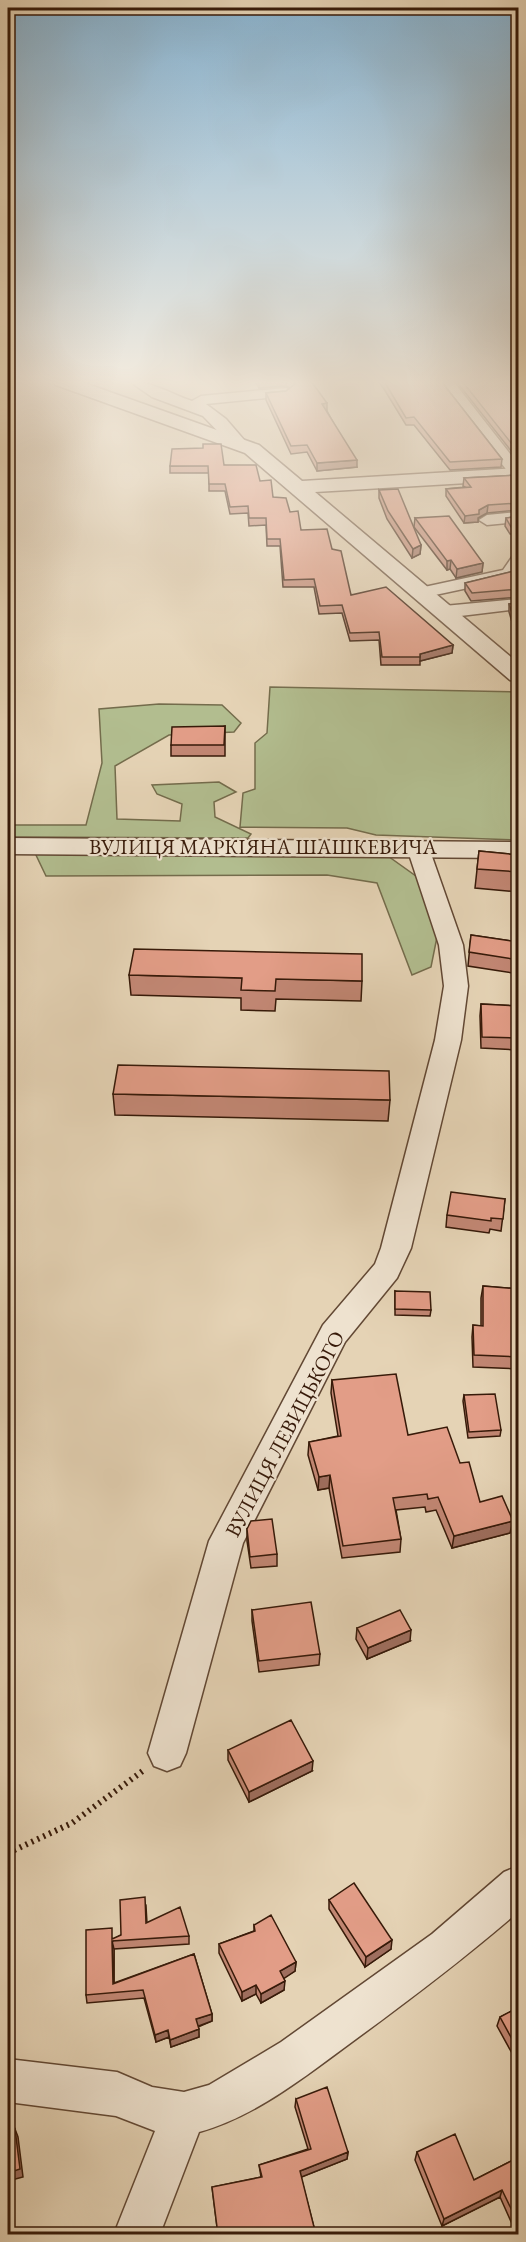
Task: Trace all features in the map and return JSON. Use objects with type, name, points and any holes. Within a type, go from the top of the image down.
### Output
[{"type":"street","points":[[300,487],[323,486]]},
{"type":"street","points":[[300,487],[519,675]]},
{"type":"street","points":[[487,520],[519,517]]},
{"type":"street","points":[[421,593],[509,574],[518,561]]},
{"type":"street","points":[[444,612],[519,604]]},
{"type":"street","name":"ВУЛИЦЯ МАРКІЯНА ШАШКЕВИЧА","points":[[8,846],[519,850]]},
{"type":"street","name":"ВУЛИЦЯ ЛЕВИЦЬКОГО","points":[[167,1754],[226,1541],[334,1334],[387,1270],[396,1248],[448,1040],[456,986],[451,945],[418,848]]},
{"type":"street","points":[[8,2081],[117,2094],[151,2109],[184,2114],[218,2105],[296,2057],[446,1948],[519,1886]]},
{"type":"street","points":[[137,2235],[184,2114]]},
{"type":"path","points":[[8,1852],[15,1852],[72,1823],[167,1754]]},
{"type":"green space","points":[[270,687],[518,692],[518,840],[376,835],[347,828],[240,827],[243,793],[255,789],[255,743],[267,733]]},
{"type":"green space","points":[[159,704],[222,705],[241,723],[234,732],[169,735],[115,766],[117,819],[180,821],[182,804],[157,794],[152,785],[219,782],[236,792],[214,802],[215,817],[251,834],[248,838],[8,837],[8,825],[86,825],[102,763],[99,709]]},
{"type":"green space","points":[[35,853],[385,854],[420,879],[438,932],[431,967],[412,975],[377,883],[327,875],[46,876]]},
{"type":"building","points":[[225,486],[272,486],[273,497],[286,498],[290,512],[298,511],[301,530],[327,529],[332,549],[341,551],[351,595],[386,587],[453,645],[420,654],[420,657],[382,657],[379,632],[350,633],[342,605],[320,606],[314,579],[284,580],[280,539],[267,539],[266,518],[249,518],[248,506],[230,507]]},
{"type":"building","points":[[519,486],[519,503],[488,505],[479,510],[479,514],[465,516],[446,489]]},
{"type":"building","points":[[398,489],[421,545],[413,549],[388,511],[379,490]]},
{"type":"building","points":[[449,516],[483,563],[457,569],[451,560],[447,561],[415,518]]},
{"type":"building","points":[[519,516],[518,530],[516,526],[511,527],[506,518]]},
{"type":"building","points":[[518,570],[519,589],[472,593],[465,583]]},
{"type":"building","points":[[519,603],[519,627],[517,627],[509,604]]},
{"type":"building","points":[[225,726],[224,745],[171,745],[172,727]]},
{"type":"building","points":[[479,851],[519,855],[519,872],[477,869]]},
{"type":"building","points":[[471,935],[519,942],[519,960],[469,952]]},
{"type":"building","points":[[134,949],[362,954],[362,981],[276,979],[275,991],[241,990],[242,978],[129,975]]},
{"type":"building","points":[[481,1004],[519,1006],[519,1043],[518,1038],[482,1037]]},
{"type":"building","points":[[118,1065],[389,1071],[390,1100],[113,1094]]},
{"type":"building","points":[[451,1192],[505,1199],[503,1219],[491,1218],[491,1221],[447,1215]]},
{"type":"building","points":[[483,1286],[519,1289],[519,1357],[474,1355],[473,1325],[483,1326]]},
{"type":"building","points":[[395,1291],[430,1292],[431,1310],[395,1309]]},
{"type":"building","points":[[396,1374],[408,1435],[447,1427],[460,1463],[469,1462],[480,1502],[502,1496],[513,1521],[454,1536],[438,1497],[428,1499],[427,1494],[393,1498],[401,1539],[343,1546],[330,1475],[319,1477],[309,1442],[341,1436],[332,1380]]},
{"type":"building","points":[[495,1394],[501,1430],[469,1432],[464,1395]]},
{"type":"building","points":[[272,1519],[277,1554],[250,1557],[247,1529],[251,1521]]},
{"type":"building","points":[[311,1602],[320,1654],[259,1661],[252,1610]]},
{"type":"building","points":[[400,1610],[411,1630],[368,1648],[357,1628]]},
{"type":"building","points":[[291,1720],[313,1761],[249,1792],[228,1750]]},
{"type":"building","points":[[354,1883],[392,1940],[366,1957],[329,1900]]},
{"type":"building","points":[[145,1897],[146,1923],[180,1907],[189,1936],[112,1941],[113,1984],[194,1954],[212,2014],[196,2019],[199,2029],[170,2040],[168,2030],[155,2035],[143,1990],[86,1995],[86,1930],[112,1928],[112,1939],[121,1935],[120,1900]]},
{"type":"building","points":[[271,1915],[296,1962],[280,1971],[285,1981],[261,1994],[256,1985],[242,1992],[219,1944],[255,1931],[254,1925]]},
{"type":"building","points":[[519,2007],[519,2052],[500,2017]]},
{"type":"building","points":[[327,2087],[348,2152],[300,2171],[316,2235],[218,2235],[212,2187],[262,2177],[259,2165],[311,2149],[296,2099]]},
{"type":"building","points":[[15,2129],[20,2169],[8,2173],[8,2131]]},
{"type":"building","points":[[455,2134],[474,2180],[519,2157],[519,2225],[502,2190],[444,2219],[417,2152]]},
{"type":"building","points":[[26,2229],[27,2235],[10,2235]]}]
